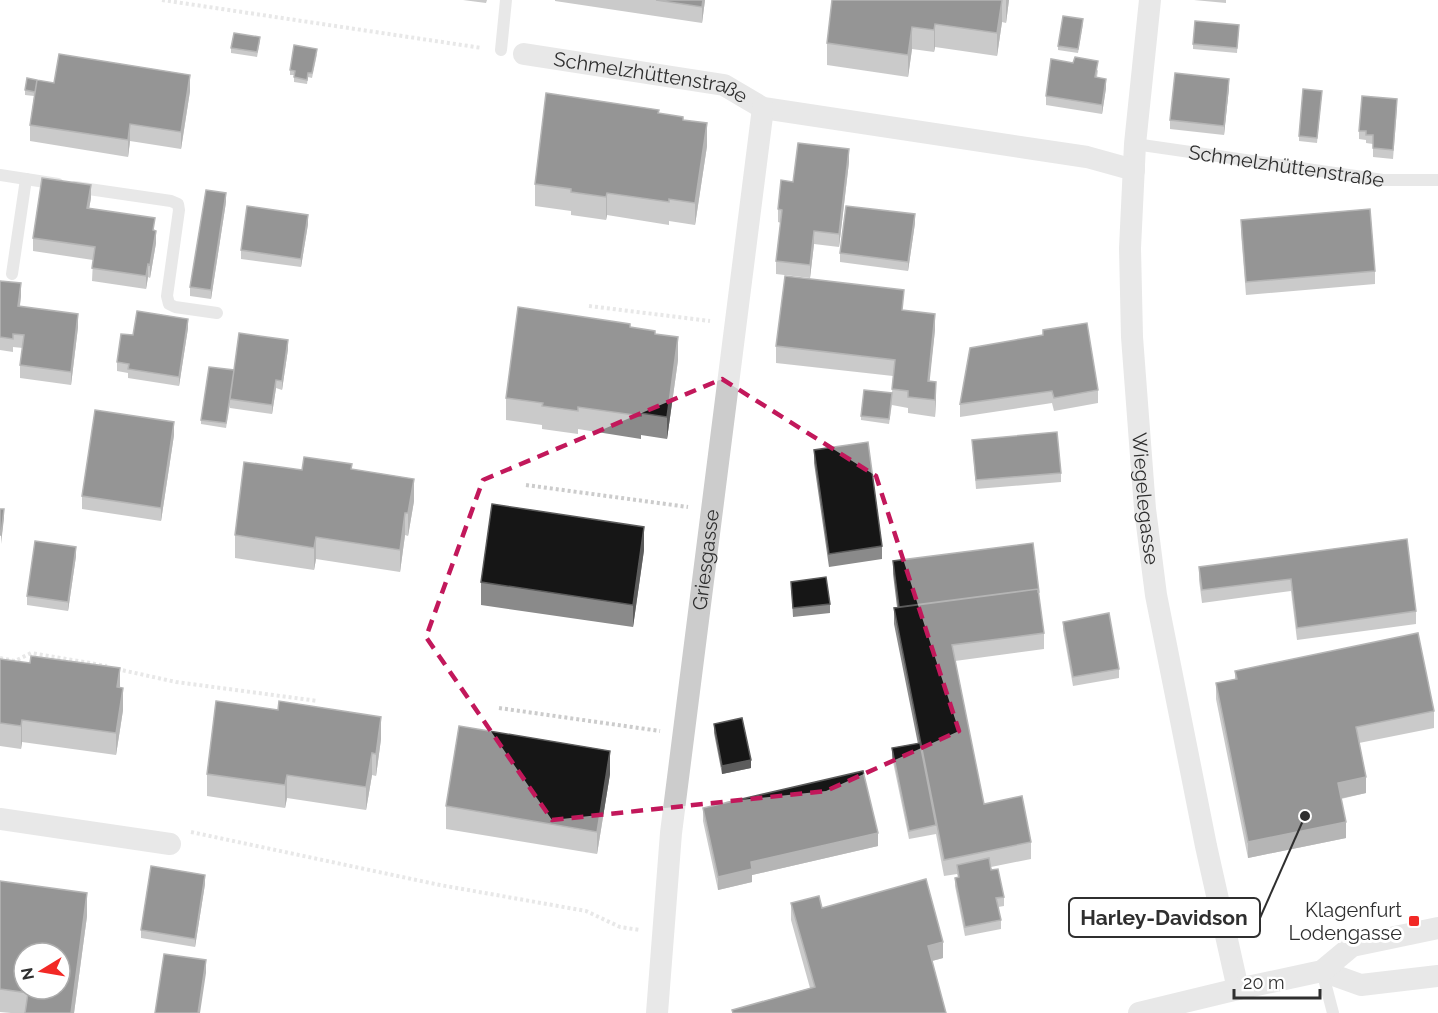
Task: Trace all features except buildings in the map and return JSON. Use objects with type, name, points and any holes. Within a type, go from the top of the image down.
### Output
[{"type":"street","name":"Wiegelegasse","points":[[1150,0],[1135,144],[1130,248],[1132,337],[1144,509],[1155,595],[1206,846],[1238,989]]},
{"type":"street","name":"Schmelzhüttenstraße","points":[[524,54],[724,85],[763,108],[1087,157],[1134,170]]},
{"type":"street","name":"Griesgasse","points":[[657,1013],[672,833],[763,108]]},
{"type":"street","points":[[0,819],[177,837]]},
{"type":"street","points":[[1139,1013],[1322,971],[1352,946],[1438,928]]},
{"type":"street","points":[[1322,971],[1361,986],[1438,976]]},
{"type":"lane","points":[[501,50],[506,0]]},
{"type":"lane","name":"Schmelzhüttenstraße","points":[[1135,144],[1383,180],[1438,180]]},
{"type":"lane","points":[[0,175],[171,201],[177,204],[179,210],[167,296],[169,304],[175,307],[217,313]]},
{"type":"lane","points":[[12,274],[26,179]]},
{"type":"lane","points":[[1322,971],[1333,1013]]},
{"type":"path","points":[[162,0],[501,50]]},
{"type":"path","points":[[589,306],[736,324]]},
{"type":"path","points":[[526,485],[713,510]]},
{"type":"path","points":[[0,658],[15,661],[31,653],[86,661],[176,682],[318,701]]},
{"type":"path","points":[[499,708],[684,735]]},
{"type":"path","points":[[177,837],[586,911],[620,927],[662,934]]},
{"type":"highlighted area","points":[[722,379],[876,476],[959,731],[826,791],[552,820],[426,637],[483,480]]},
{"type":"place","name":"Harley-Davidson","points":[[1305,816]]},
{"type":"place","name":"Klagenfurt Lodengasse","points":[[1414,921]]}]
